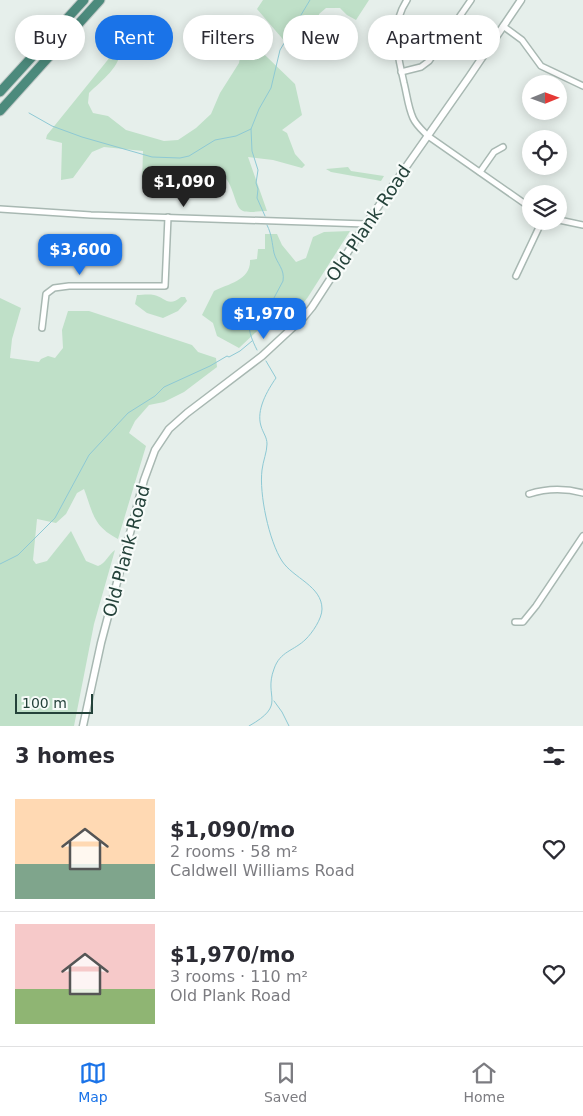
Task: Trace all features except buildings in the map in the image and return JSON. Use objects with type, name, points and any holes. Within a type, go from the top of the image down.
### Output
[{"type":"highway","points":[[0,92],[84,0]]},
{"type":"highway","points":[[0,111],[100,0]]},
{"type":"street","points":[[407,0],[401,8],[395,34],[396,50],[413,118],[428,136],[522,202]]},
{"type":"street","points":[[402,72],[421,67],[429,61],[472,0]]},
{"type":"street","name":"Old Plank Road","points":[[83,726],[101,642],[144,480],[161,440],[176,422],[247,369],[303,318],[318,299],[366,224],[521,0]]},
{"type":"street","points":[[503,26],[522,40],[541,66],[583,86]]},
{"type":"street","points":[[480,172],[494,152],[503,147]]},
{"type":"street","points":[[0,209],[71,214],[366,224]]},
{"type":"street","points":[[42,328],[46,294],[54,288],[69,286],[165,286],[168,217]]},
{"type":"street","points":[[567,222],[583,225]]},
{"type":"street","points":[[516,276],[538,230]]},
{"type":"street","points":[[529,494],[540,490],[564,488],[583,493]]},
{"type":"street","points":[[516,622],[523,622],[536,606],[583,536]]},
{"type":"green space","points":[[263,0],[369,0],[358,17],[358,15],[347,15],[340,8],[326,8],[319,15],[283,15],[283,39],[273,28],[273,15],[262,15],[257,9]]},
{"type":"green space","points":[[108,60],[118,60],[105,78],[89,93],[88,103],[93,113],[108,116],[126,130],[164,141],[178,140],[196,128],[211,114],[220,93],[240,60],[270,60],[295,84],[302,115],[282,130],[287,133],[295,154],[305,165],[302,168],[273,160],[248,157],[267,211],[243,211],[239,208],[232,189],[224,176],[217,171],[207,168],[187,171],[178,180],[167,184],[142,184],[143,151],[104,147],[92,152],[73,178],[61,180],[62,143],[46,139],[47,135]]},
{"type":"green space","points":[[348,167],[351,171],[384,176],[381,181],[331,172],[326,169]]},
{"type":"green space","points":[[350,231],[298,310],[290,300],[239,348],[217,336],[213,323],[202,315],[214,291],[243,277],[247,272],[250,260],[257,259],[258,249],[265,249],[265,234],[277,234],[282,245],[296,262],[306,258],[313,237],[324,232]]},
{"type":"green space","points":[[137,295],[154,295],[170,302],[185,297],[187,301],[178,311],[163,318],[147,313],[135,304]]},
{"type":"green space","points":[[0,298],[21,308],[12,339],[10,358],[39,362],[48,356],[55,358],[63,348],[62,330],[68,311],[89,311],[192,345],[198,352],[216,358],[217,367],[184,392],[164,402],[149,405],[135,421],[129,433],[146,446],[118,539],[99,524],[92,512],[84,489],[77,493],[66,514],[56,523],[37,519],[33,560],[36,564],[47,561],[71,531],[86,561],[98,566],[115,550],[94,624],[74,726],[0,726]]},
{"type":"waterway","points":[[265,216],[257,198],[258,189],[256,183],[258,170],[252,151],[251,129],[259,109],[271,88],[280,50],[310,0]]},
{"type":"waterway","points":[[29,113],[52,126],[82,137],[152,157],[180,158],[189,156],[215,140],[236,136],[251,129]]},
{"type":"waterway","points":[[257,350],[249,329],[251,316],[267,311],[283,281],[283,273],[275,257],[267,225]]},
{"type":"waterway","points":[[0,564],[18,555],[55,518],[89,455],[128,413],[155,396],[164,387],[227,356],[229,357],[252,341]]},
{"type":"waterway","points":[[249,726],[268,712],[271,706],[271,679],[280,658],[301,643],[314,630],[322,613],[321,601],[317,594],[282,561],[273,542],[266,517],[261,480],[267,444],[261,426],[260,414],[266,395],[276,378],[266,361]]},
{"type":"waterway","points":[[274,701],[289,726]]}]
